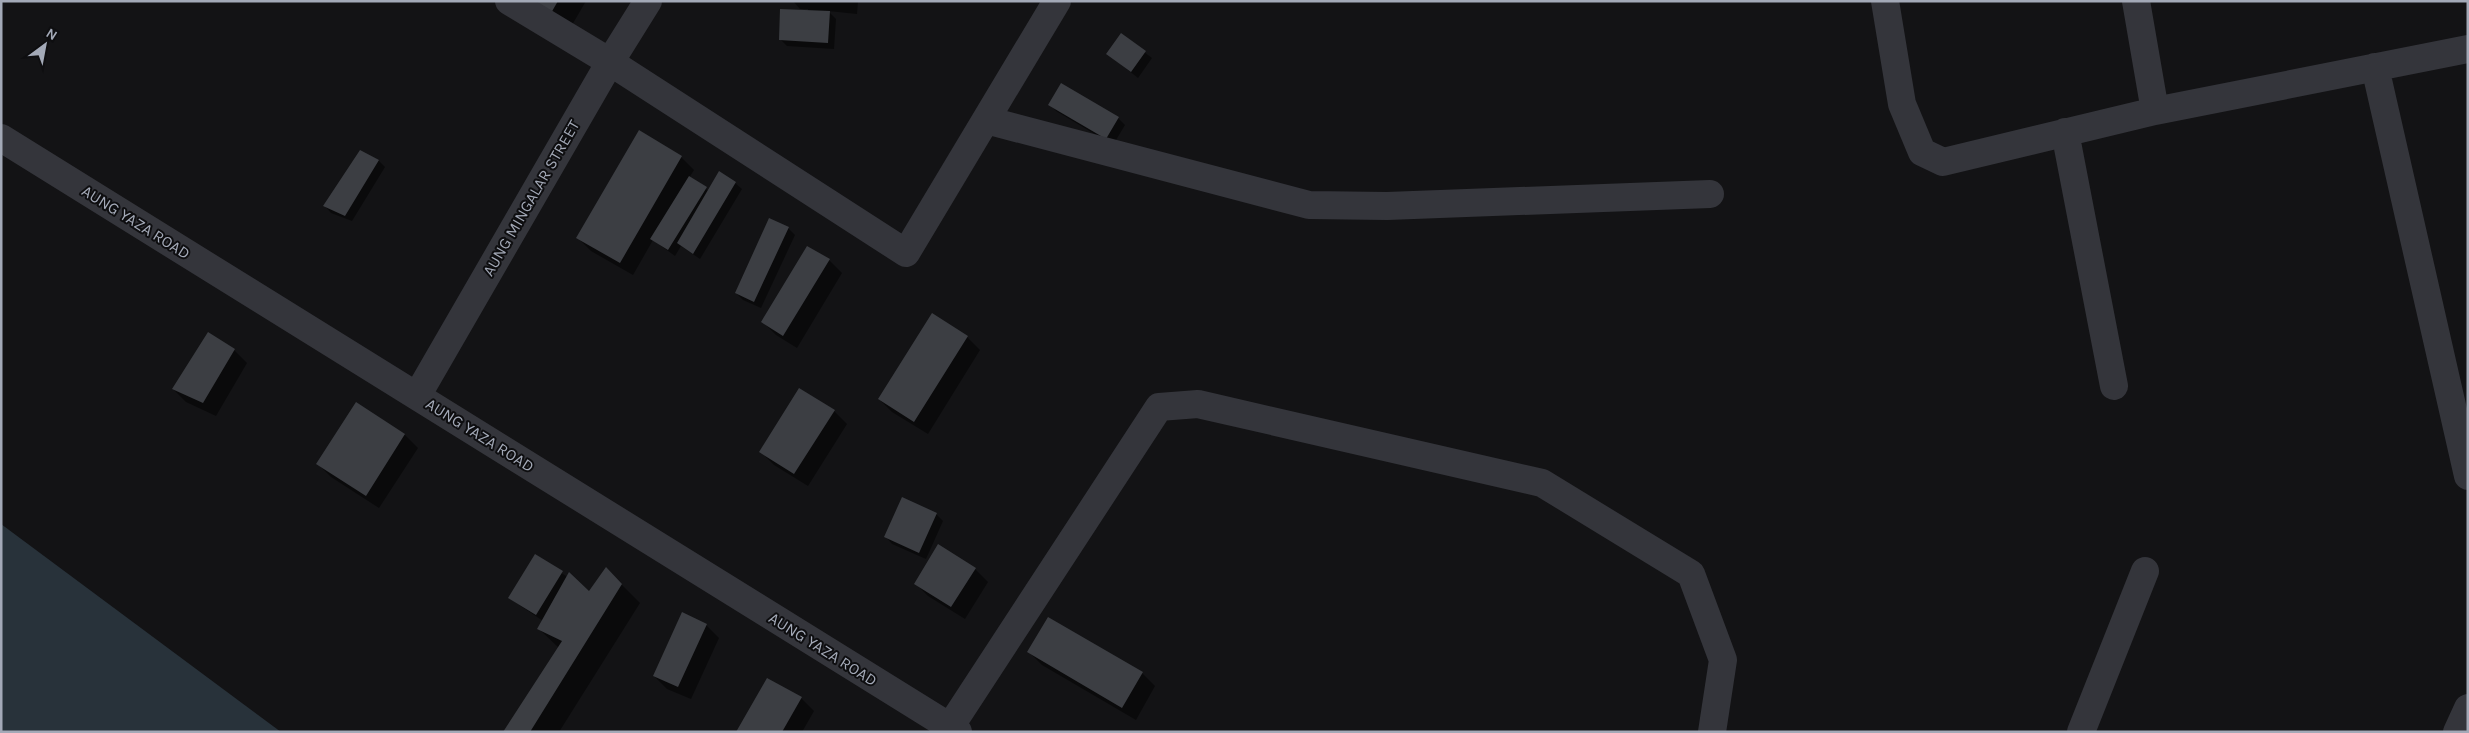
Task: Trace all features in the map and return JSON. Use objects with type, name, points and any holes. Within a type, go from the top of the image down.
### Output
[{"type":"street","points":[[509,1],[610,62],[906,253],[1057,1]]},
{"type":"street","name":"AUNG MINGALAR STREET","points":[[418,396],[610,62],[648,1]]},
{"type":"street","points":[[1885,1],[1902,104],[1922,152],[1943,162],[2154,111],[2468,49]]},
{"type":"street","points":[[2136,1],[2154,111]]},
{"type":"street","points":[[2375,67],[2458,385],[2468,476]]},
{"type":"street","points":[[986,120],[1309,205],[1387,206],[1710,194]]},
{"type":"street","points":[[2065,132],[2114,386]]},
{"type":"street","name":"AUNG YAZA ROAD","points":[[1,138],[954,729]]},
{"type":"street","points":[[954,729],[1159,407],[1198,404],[1542,483],[1691,574],[1723,660],[1713,731]]},
{"type":"street","points":[[2081,732],[2144,571]]},
{"type":"street","points":[[2457,732],[2468,708]]},
{"type":"shaded area","points":[[1,524],[281,732],[1,732]]},
{"type":"building","points":[[514,1],[558,1],[547,20]]},
{"type":"building","points":[[780,9],[830,11],[828,43],[779,40]]},
{"type":"building","points":[[1121,33],[1146,51],[1131,72],[1106,54]]},
{"type":"building","points":[[1061,83],[1119,117],[1106,139],[1048,105]]},
{"type":"building","points":[[639,130],[682,156],[620,263],[576,238]]},
{"type":"building","points":[[360,150],[379,160],[345,216],[323,206]]},
{"type":"building","points":[[719,171],[736,182],[693,254],[677,243]]},
{"type":"building","points":[[689,176],[707,187],[668,250],[650,239]]},
{"type":"building","points":[[769,218],[789,227],[754,302],[735,293]]},
{"type":"building","points":[[807,246],[830,259],[783,336],[761,322]]},
{"type":"building","points":[[932,313],[968,336],[914,422],[878,399]]},
{"type":"building","points":[[208,332],[235,349],[203,403],[172,389]]},
{"type":"building","points":[[799,388],[835,410],[794,474],[759,452]]},
{"type":"building","points":[[356,402],[405,434],[366,496],[316,464]]},
{"type":"building","points":[[902,497],[937,513],[919,553],[884,537]]},
{"type":"building","points":[[938,544],[976,568],[951,607],[914,584]]},
{"type":"building","points":[[535,554],[563,571],[536,615],[508,598]]},
{"type":"building","points":[[606,567],[622,584],[530,732],[503,732],[562,641],[537,629],[569,572],[589,591]]},
{"type":"building","points":[[682,612],[707,624],[678,687],[653,676]]},
{"type":"building","points":[[1048,617],[1143,672],[1122,708],[1027,652]]},
{"type":"building","points":[[767,678],[802,697],[782,732],[736,732]]}]
